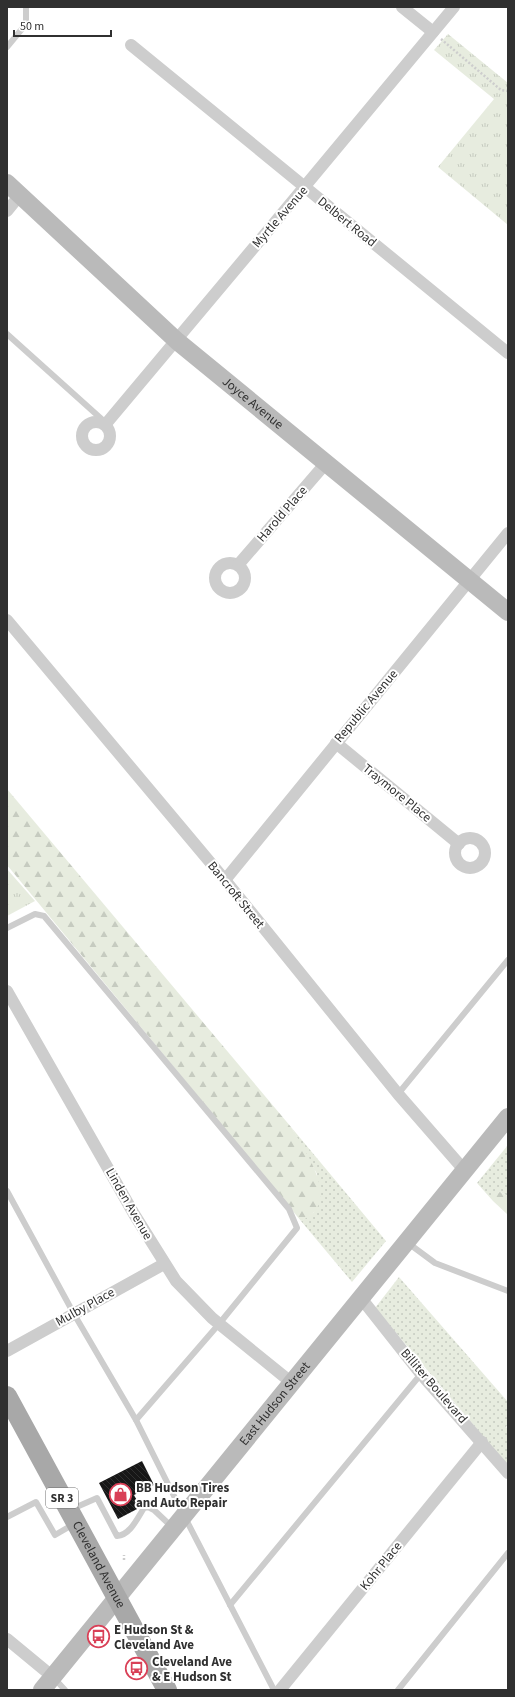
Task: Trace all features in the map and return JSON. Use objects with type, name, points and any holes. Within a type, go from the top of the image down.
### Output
[{"type":"main road","name":"Joyce Avenue","points":[[13,189],[177,341],[508,612]]},
{"type":"main road","name":"East Hudson Street","points":[[48,1683],[508,1117]]},
{"type":"main road","name":"Cleveland Avenue","points":[[9,1407],[72,1517],[167,1690]]},
{"type":"street","points":[[402,7],[433,32]]},
{"type":"street","name":"Myrtle Avenue","points":[[106,424],[305,188],[454,7]]},
{"type":"street","name":"Delbert Road","points":[[131,45],[508,353]]},
{"type":"street","points":[[7,211],[13,189]]},
{"type":"street","name":"Harold Place","points":[[238,565],[326,463]]},
{"type":"street","name":"Republic Avenue","points":[[225,880],[508,533]]},
{"type":"street","name":"Bancroft Street","points":[[7,620],[225,880],[398,1094],[465,1171]]},
{"type":"street","name":"Traymore Place","points":[[336,743],[459,844]]},
{"type":"street","name":"Linden Avenue","points":[[7,991],[164,1264],[176,1281],[219,1324],[292,1383]]},
{"type":"street","name":"Mulby Place","points":[[7,1351],[164,1264]]},
{"type":"street","name":"Billiter Boulevard","points":[[361,1298],[421,1374],[508,1473]]},
{"type":"street","name":"Kohr Place","points":[[280,1690],[482,1442]]},
{"type":"street","points":[[7,1639],[48,1683]]},
{"type":"lane","points":[[7,47],[26,24],[26,7]]},
{"type":"lane","points":[[7,334],[106,424]]},
{"type":"lane","points":[[7,928],[35,914],[44,916],[289,1209],[297,1228],[219,1324],[136,1420]]},
{"type":"lane","points":[[398,1094],[508,960]]},
{"type":"lane","points":[[7,1191],[9,1201],[136,1420],[179,1522],[230,1605],[274,1690]]},
{"type":"lane","points":[[407,1242],[435,1263],[508,1291]]},
{"type":"lane","points":[[230,1605],[421,1374]]},
{"type":"lane","points":[[7,1518],[36,1502],[55,1535],[72,1517],[97,1498],[117,1536],[122,1536],[129,1531],[144,1508],[148,1507],[179,1522]]},
{"type":"lane","points":[[398,1690],[508,1553]]},
{"type":"lane","points":[[48,1683],[65,1690]]},
{"type":"path","points":[[433,32],[501,90],[508,91]]},
{"type":"path","points":[[124,1555],[124,1560]]},
{"type":"green space","points":[[448,34],[508,83],[508,225],[438,167],[494,99],[434,50]]},
{"type":"green space","points":[[7,789],[291,1127],[309,1157],[319,1181],[321,1192],[319,1203],[314,1212],[309,1216],[301,1221],[7,865]]},
{"type":"green space","points":[[7,869],[35,901],[7,916]]},
{"type":"green space","points":[[291,1127],[386,1241],[352,1282],[301,1221],[314,1212],[317,1174]]},
{"type":"green space","points":[[508,1145],[508,1196],[500,1192],[493,1195],[493,1201],[477,1183]]},
{"type":"green space","points":[[500,1192],[508,1196],[508,1215],[493,1201],[493,1194]]},
{"type":"green space","points":[[399,1277],[508,1402],[508,1424],[506,1427],[508,1429],[508,1466],[375,1308]]},
{"type":"building","name":"BB Hudson Tires and Auto Repair","points":[[142,1461],[154,1485],[134,1495],[140,1506],[139,1508],[118,1519],[99,1483]]},
{"type":"place","name":"BB Hudson Tires and Auto Repair","points":[[120,1495]]},
{"type":"place","name":"E Hudson St & Cleveland Ave","points":[[98,1637]]},
{"type":"place","name":"Cleveland Ave & E Hudson St","points":[[136,1669]]}]
